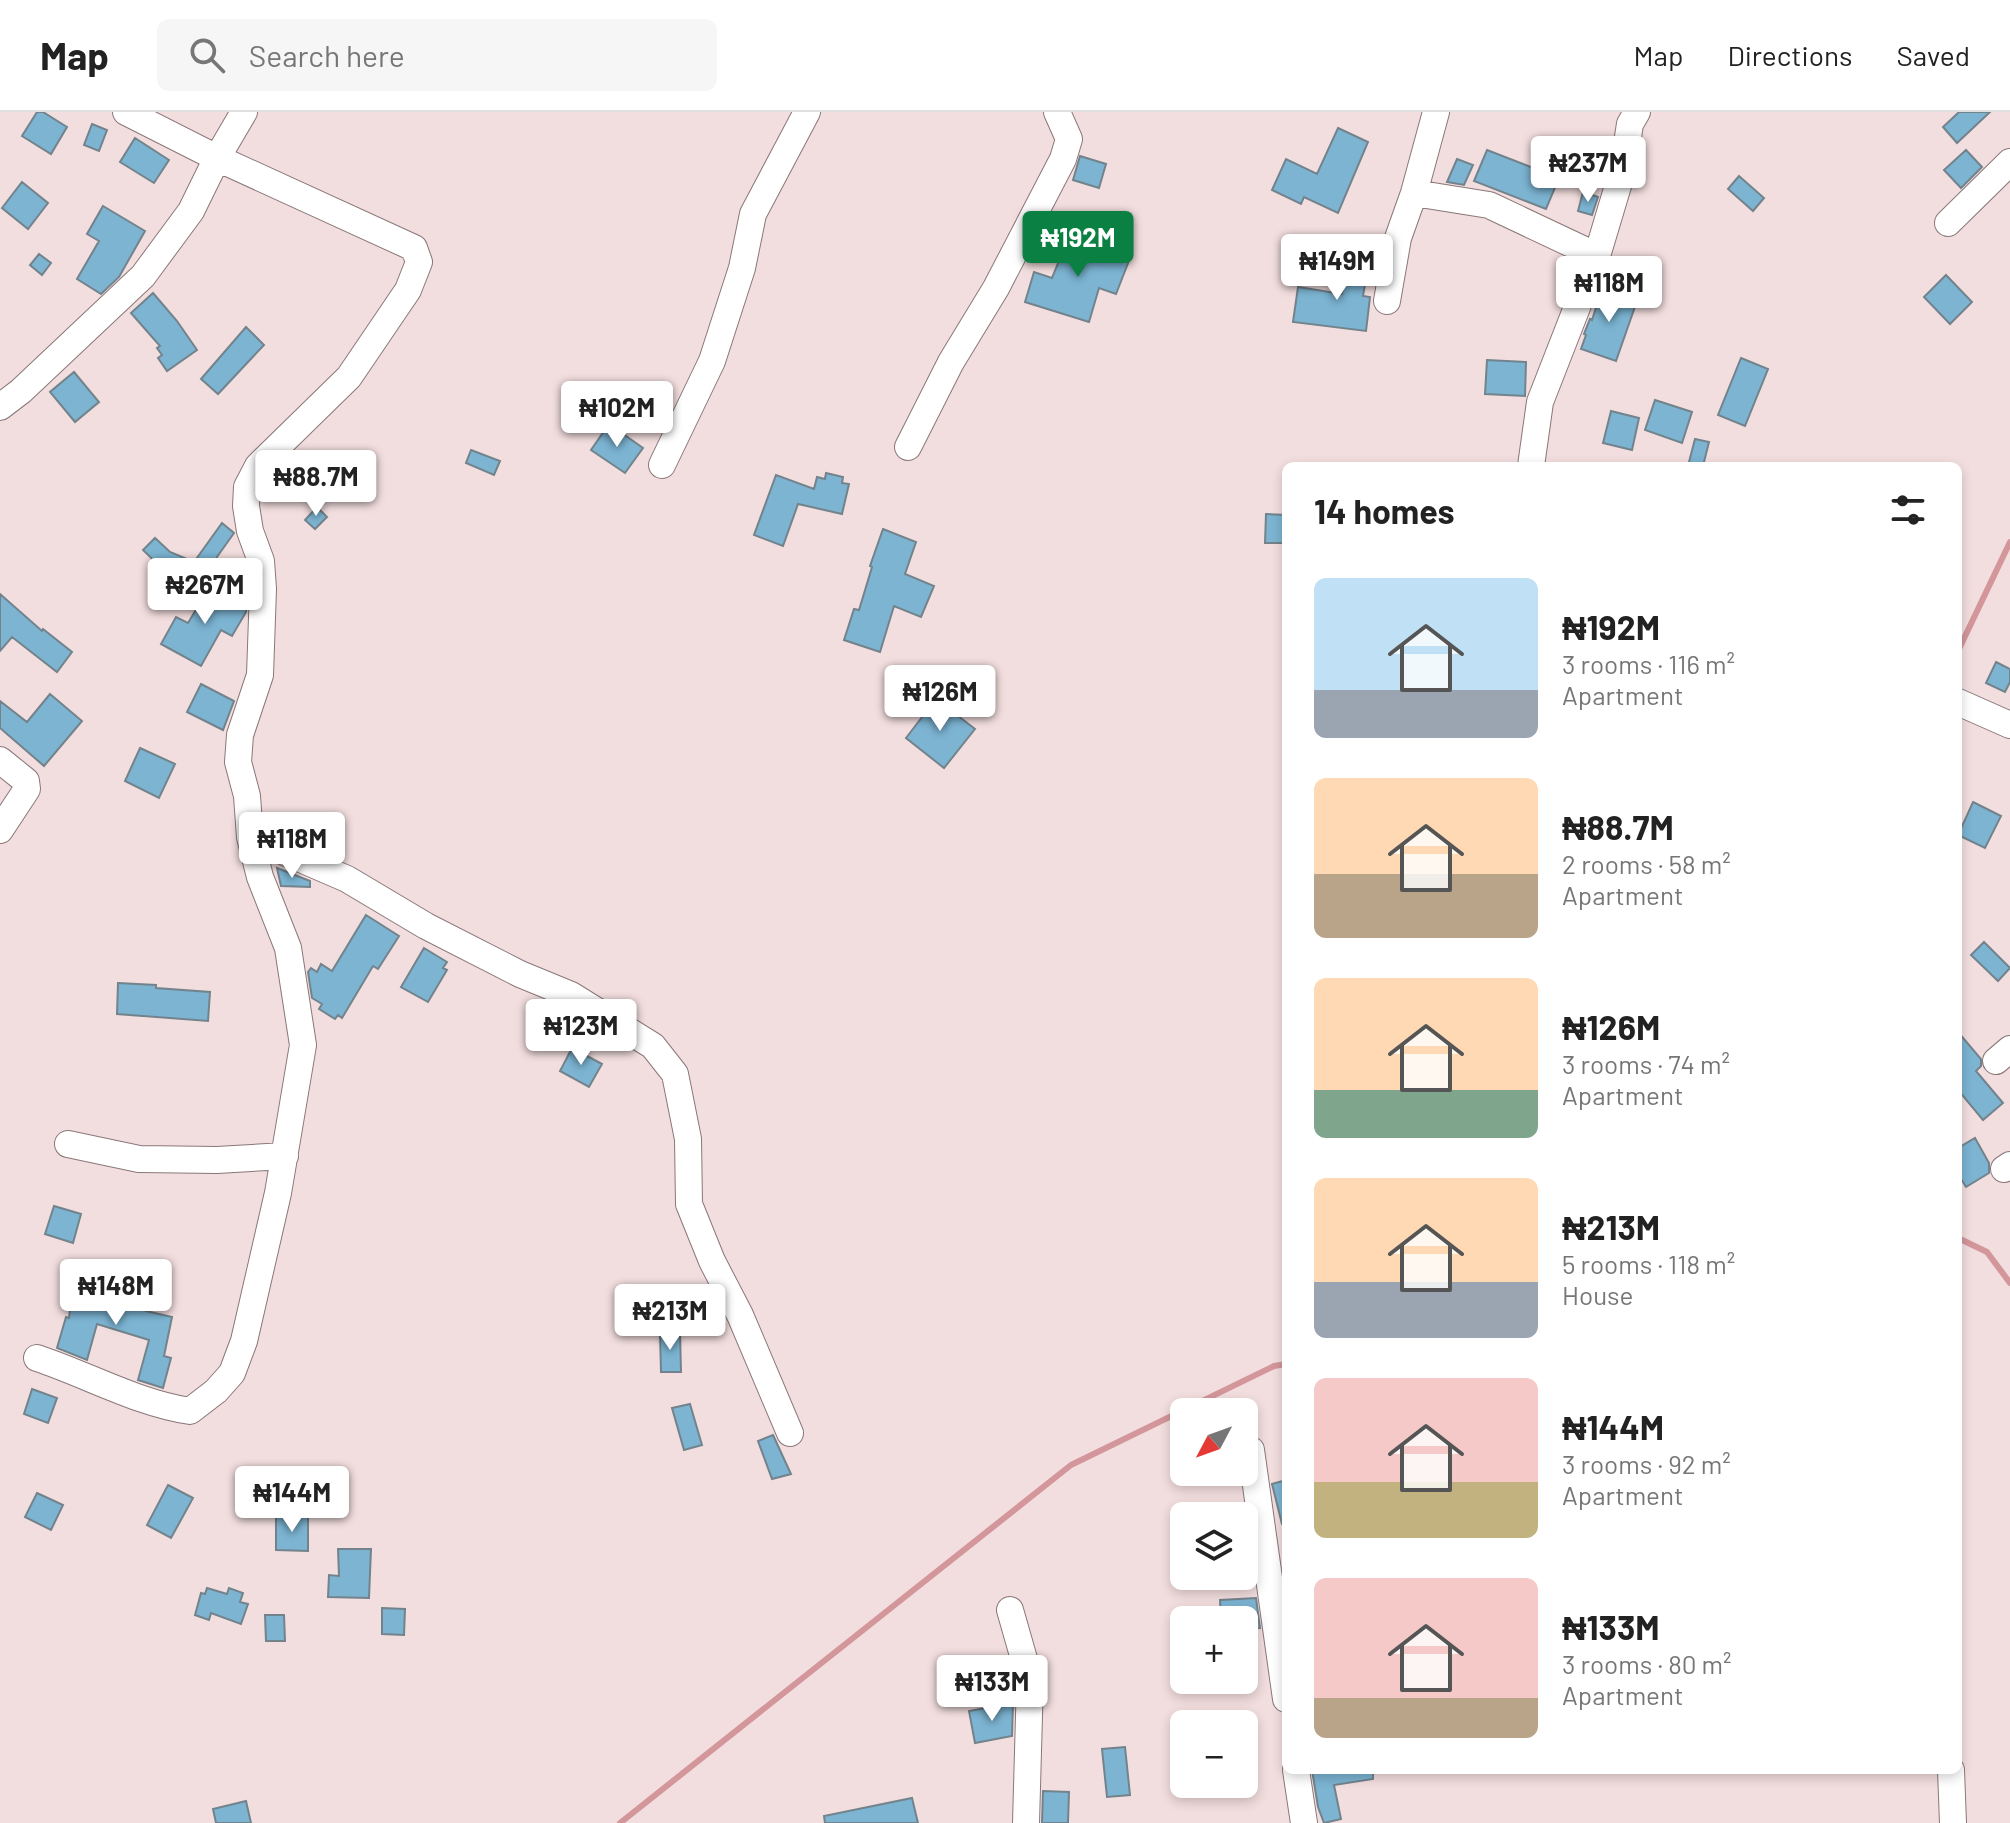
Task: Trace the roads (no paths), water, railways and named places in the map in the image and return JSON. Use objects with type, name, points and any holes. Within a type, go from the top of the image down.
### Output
[{"type":"street","points":[[37,1358],[190,1411],[232,1373],[244,1341],[285,1156],[303,1045],[288,948],[260,877],[250,837],[247,796],[238,762],[240,735],[260,675],[263,589],[261,561],[250,531],[246,506],[247,487],[258,466],[349,377],[408,290],[419,262],[414,248],[217,158],[126,112]]},
{"type":"street","points":[[0,407],[143,276],[191,211],[244,112]]},
{"type":"street","points":[[662,465],[712,361],[742,268],[753,214],[807,112]]},
{"type":"street","points":[[908,447],[951,362],[996,288],[1063,159],[1069,139],[1057,112]]},
{"type":"street","points":[[1387,301],[1398,238],[1436,112]]},
{"type":"street","points":[[1532,462],[1540,402],[1597,256],[1623,169],[1630,124],[1637,112]]},
{"type":"street","points":[[1948,223],[2010,162]]},
{"type":"street","points":[[1414,193],[1489,205],[1597,256]]},
{"type":"street","points":[[1962,704],[2010,725]]},
{"type":"street","points":[[0,760],[26,781],[27,789],[0,830]]},
{"type":"street","points":[[250,837],[347,879],[426,926],[520,974],[571,995],[653,1046],[675,1074],[688,1139],[689,1204],[790,1433]]},
{"type":"street","points":[[68,1144],[139,1159],[217,1160],[285,1156]]},
{"type":"street","points":[[1256,1486],[1282,1671]]},
{"type":"street","points":[[1010,1610],[1030,1680],[1026,1823]]},
{"type":"street","points":[[1297,1774],[1304,1823]]},
{"type":"street","points":[[1951,1774],[1953,1823]]},
{"type":"waterway","points":[[1962,643],[2010,542]]},
{"type":"waterway","points":[[1962,1240],[1987,1252],[2010,1283]]},
{"type":"waterway","points":[[620,1823],[1071,1465],[1282,1365]]}]
